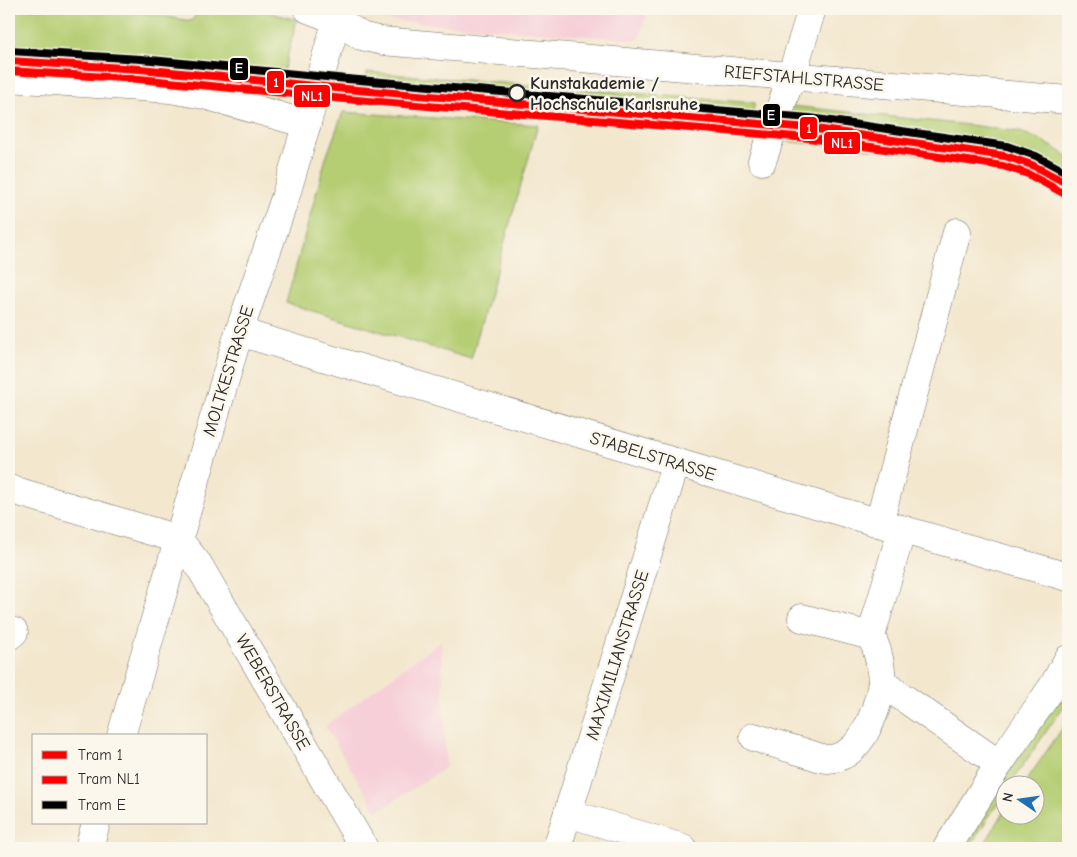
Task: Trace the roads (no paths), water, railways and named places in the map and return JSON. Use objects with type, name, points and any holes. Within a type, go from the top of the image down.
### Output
[{"type":"street","name":"RIEFSTAHLSTRASSE","points":[[308,9],[339,14],[361,36],[382,41],[1068,100]]},
{"type":"street","points":[[762,161],[812,9]]},
{"type":"street","name":"MOLTKESTRASSE","points":[[122,734],[239,332],[285,198],[339,14]]},
{"type":"street","points":[[9,78],[170,89],[204,94],[307,124]]},
{"type":"street","points":[[754,737],[826,759],[841,757],[851,750],[868,729],[877,706],[882,683],[878,649],[871,636],[890,526],[957,232]]},
{"type":"street","name":"STABELSTRASSE","points":[[239,332],[890,526],[1068,577]]},
{"type":"street","name":"MAXIMILIANSTRASSE","points":[[557,848],[676,462]]},
{"type":"street","points":[[9,489],[178,539]]},
{"type":"street","name":"WEBERSTRASSE","points":[[178,539],[198,564],[364,848]]},
{"type":"street","points":[[802,618],[871,636]]},
{"type":"street","points":[[946,848],[999,764],[1053,686],[1068,660]]},
{"type":"street","points":[[882,683],[999,764]]},
{"type":"street","points":[[568,813],[683,848]]},
{"type":"street","points":[[89,848],[96,824]]},
{"type":"tram line","name":"E","points":[[10,51],[141,59],[347,79],[810,118],[1007,146],[1036,156],[1068,173]]},
{"type":"tram line","name":"1","points":[[9,61],[140,69],[346,89],[809,128],[1005,156],[1032,165],[1068,184]]},
{"type":"tram line","name":"NL1","points":[[9,71],[139,79],[345,99],[808,138],[1003,166],[1028,174],[1063,193]]},
{"type":"place","name":"Kunstakademie / Hochschule Karlsruhe","points":[[517,93]]}]
